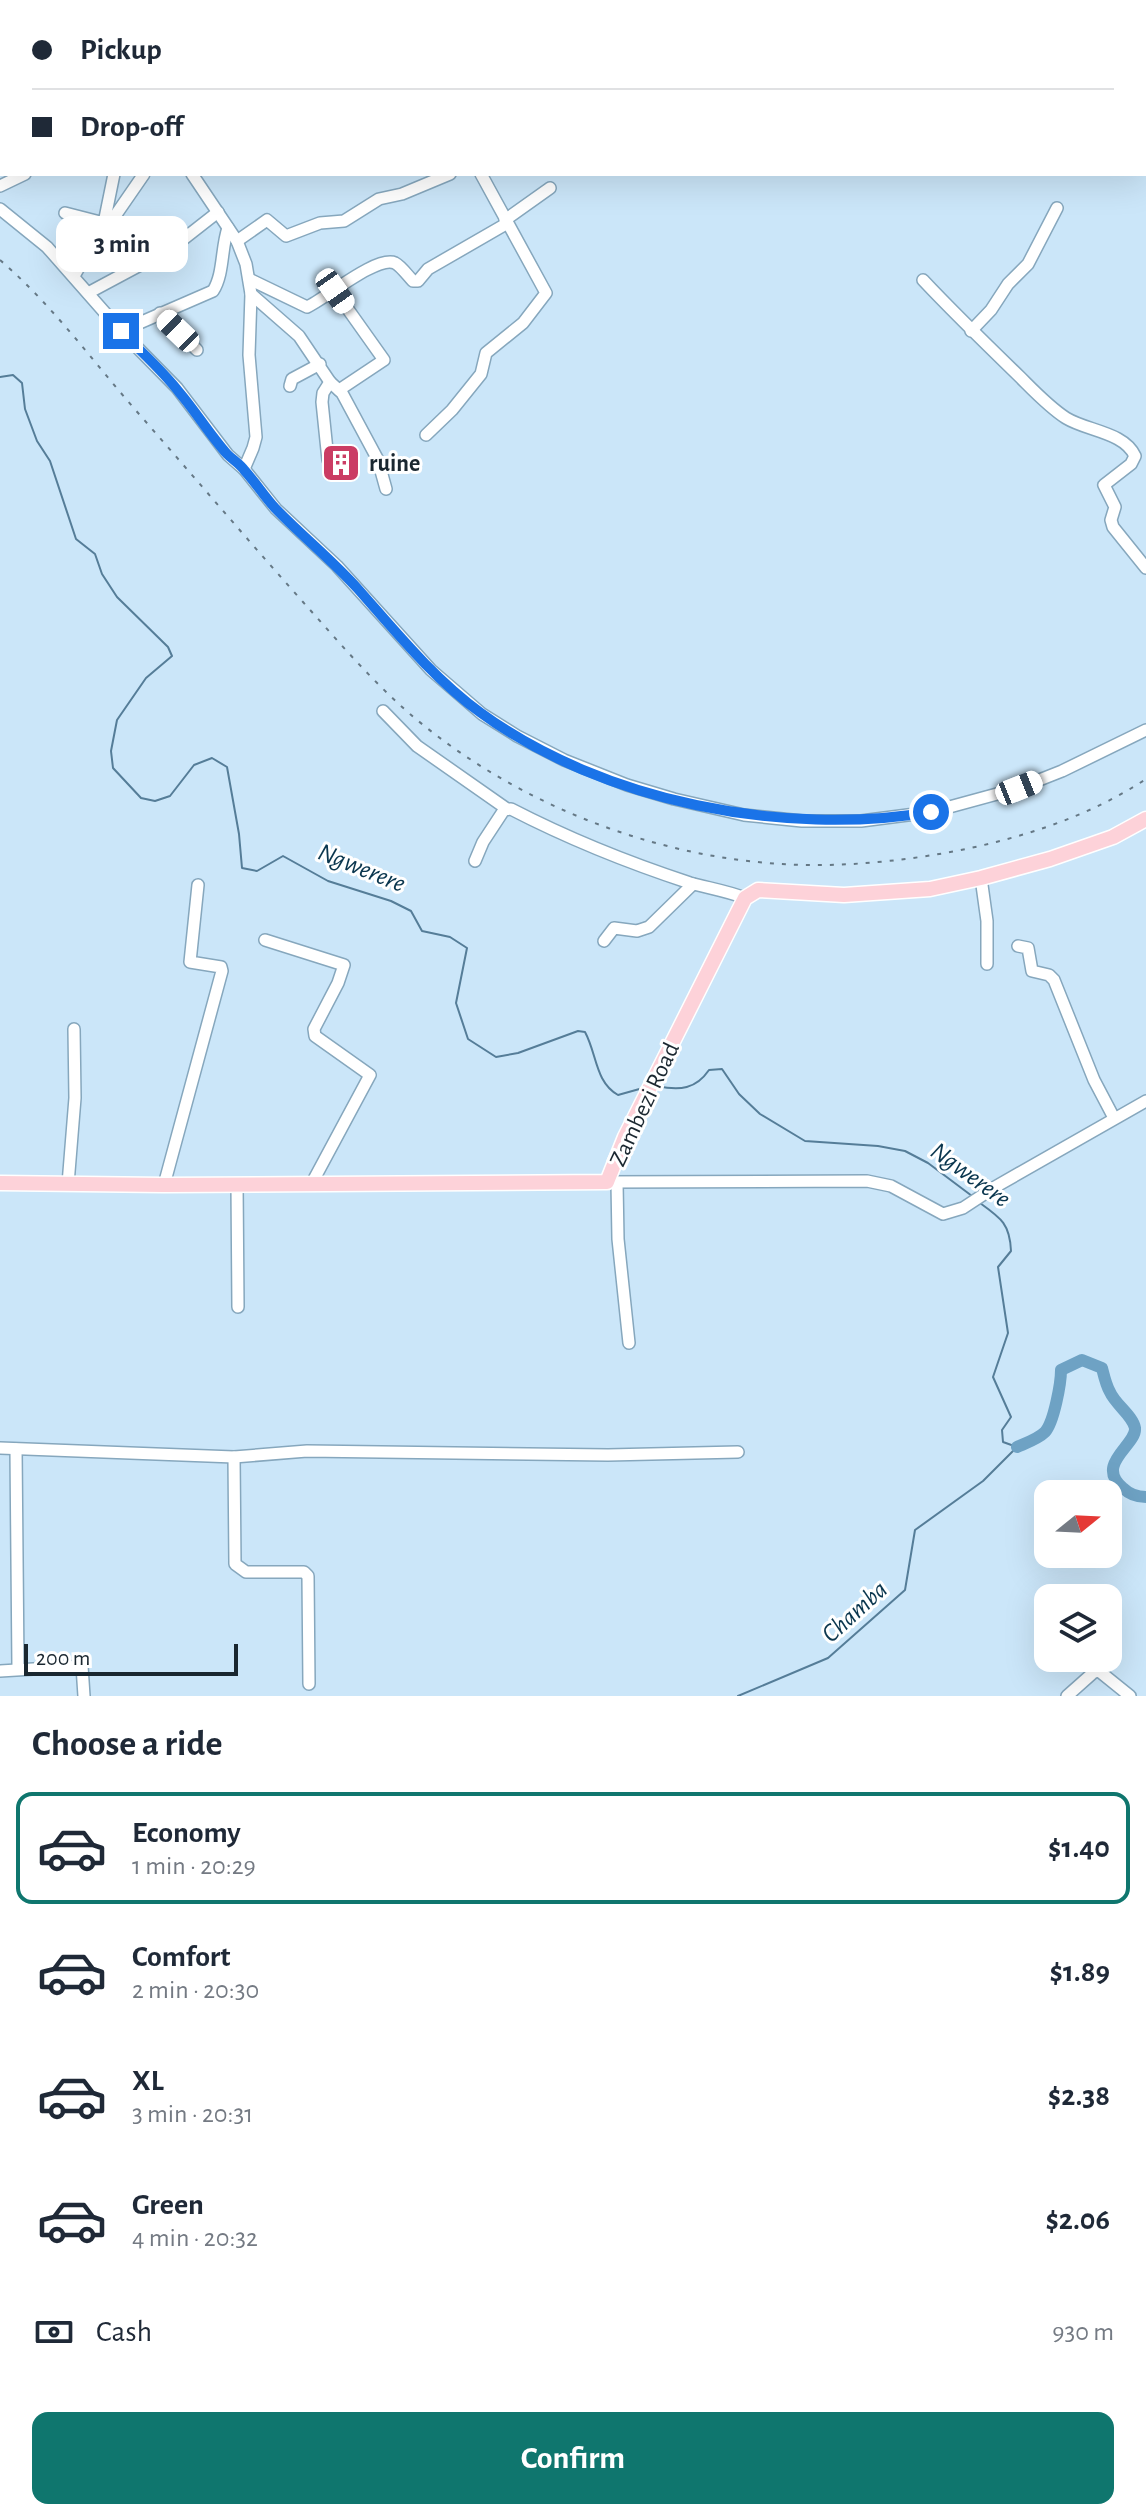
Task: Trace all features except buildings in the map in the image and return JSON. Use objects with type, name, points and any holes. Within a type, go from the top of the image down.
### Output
[{"type":"main road","points":[[745,898],[758,890],[844,895],[898,893],[981,878],[1113,837],[1146,819]]},
{"type":"main road","name":"Zambezi Road","points":[[0,1183],[612,1182],[651,1087],[745,898]]},
{"type":"street","points":[[0,186],[21,176]]},
{"type":"street","points":[[74,276],[105,220],[114,176]]},
{"type":"street","points":[[65,213],[105,220],[115,216],[143,176]]},
{"type":"street","points":[[194,176],[237,241],[249,279],[249,355],[256,437],[244,469]]},
{"type":"street","points":[[237,241],[267,220],[286,236],[320,223],[344,221],[379,199],[402,194],[445,176]]},
{"type":"street","points":[[426,435],[452,410],[481,374],[486,353],[523,323],[546,293],[482,176]]},
{"type":"street","points":[[249,279],[284,294],[303,307],[311,306],[357,274],[393,262],[413,281],[418,281],[428,269],[506,222],[550,188]]},
{"type":"street","points":[[971,331],[1028,264],[1057,208]]},
{"type":"street","points":[[0,209],[47,247],[121,331],[177,388],[228,455],[244,469],[276,509],[337,566],[431,670],[482,714],[564,760],[627,785],[744,815],[802,821],[861,821],[894,819],[970,803],[1019,788],[1146,730]]},
{"type":"street","points":[[88,293],[172,248],[218,212]]},
{"type":"street","points":[[121,331],[216,288],[228,228]]},
{"type":"street","points":[[923,280],[971,331],[1055,410],[1073,422],[1113,437],[1134,451],[1135,460],[1104,485],[1115,507],[1111,520],[1113,527],[1146,568]]},
{"type":"street","points":[[328,460],[323,393],[384,360],[335,291]]},
{"type":"street","points":[[251,294],[292,328],[320,364],[378,460],[386,489]]},
{"type":"street","points":[[160,313],[197,350]]},
{"type":"street","points":[[290,386],[292,379],[320,364]]},
{"type":"street","points":[[383,711],[417,746],[507,809],[565,837],[693,884],[745,898]]},
{"type":"street","points":[[475,861],[483,842],[507,809]]},
{"type":"street","points":[[981,878],[987,921],[987,964]]},
{"type":"street","points":[[604,941],[614,928],[637,931],[649,927],[693,884]]},
{"type":"street","points":[[164,1185],[222,971],[221,967],[190,962],[198,885]]},
{"type":"street","points":[[265,940],[344,965],[314,1029],[315,1036],[370,1075],[312,1183]]},
{"type":"street","points":[[1018,946],[1028,948],[1032,971],[1049,975],[1054,980],[1094,1080],[1114,1118]]},
{"type":"street","points":[[68,1184],[75,1098],[74,1029]]},
{"type":"street","points":[[629,1343],[612,1182],[867,1181],[891,1186],[936,1212],[950,1212],[963,1208],[1146,1101]]},
{"type":"street","points":[[237,1184],[238,1307]]},
{"type":"street","points":[[0,1448],[234,1457],[307,1451],[608,1455],[738,1452]]},
{"type":"street","points":[[16,1449],[18,1668]]},
{"type":"street","points":[[234,1457],[235,1564],[246,1572],[304,1572],[308,1576],[309,1684]]},
{"type":"street","points":[[0,1671],[82,1666],[84,1696]]},
{"type":"street","points":[[1067,1696],[1099,1671],[1130,1696]]},
{"type":"waterway","name":"Ngwerere","points":[[0,377],[13,375],[22,383],[25,409],[37,441],[50,461],[76,539],[95,554],[102,574],[117,597],[168,647],[172,656],[146,678],[117,720],[111,751],[113,768],[141,798],[155,801],[170,796],[194,765],[212,758],[227,767],[242,868],[257,871],[283,856],[328,881],[391,901],[411,911],[422,931],[450,937],[467,948],[456,1003],[468,1039],[496,1057],[518,1053],[578,1031],[585,1032],[601,1075],[610,1089],[618,1095],[643,1088]]},
{"type":"waterway","name":"Ngwerere","points":[[657,1086],[687,1087],[699,1081],[709,1070],[722,1069],[739,1094],[760,1114],[805,1141],[905,1151],[928,1163],[972,1196]]},
{"type":"waterway","name":"Ngwerere","points":[[980,1203],[1003,1222],[1009,1234],[1011,1251],[998,1267],[1008,1333],[993,1377],[1011,1417],[1002,1430],[1003,1442],[1017,1447]]},
{"type":"waterway","name":"Ngwerere","points":[[1017,1447],[1045,1432],[1054,1411],[1061,1370],[1082,1360],[1102,1368],[1112,1396],[1135,1428],[1115,1463],[1115,1479],[1128,1492],[1146,1497]]},
{"type":"waterway","name":"Chamba","points":[[738,1696],[828,1658],[905,1590],[915,1530],[983,1481],[1016,1448]]},
{"type":"railway","points":[[0,260],[52,312],[260,553],[382,688],[457,750],[507,782],[561,809],[617,831],[675,848],[733,859],[793,865],[852,864],[927,856],[1004,840],[1079,815],[1146,779]]},
{"type":"place","name":"ruine","points":[[341,463]]},
{"type":"route","points":[[121,331],[177,388],[228,455],[244,469],[276,509],[337,566],[431,670],[482,714],[517,736],[584,769],[627,785],[744,815],[802,821],[861,821],[931,812]]}]
